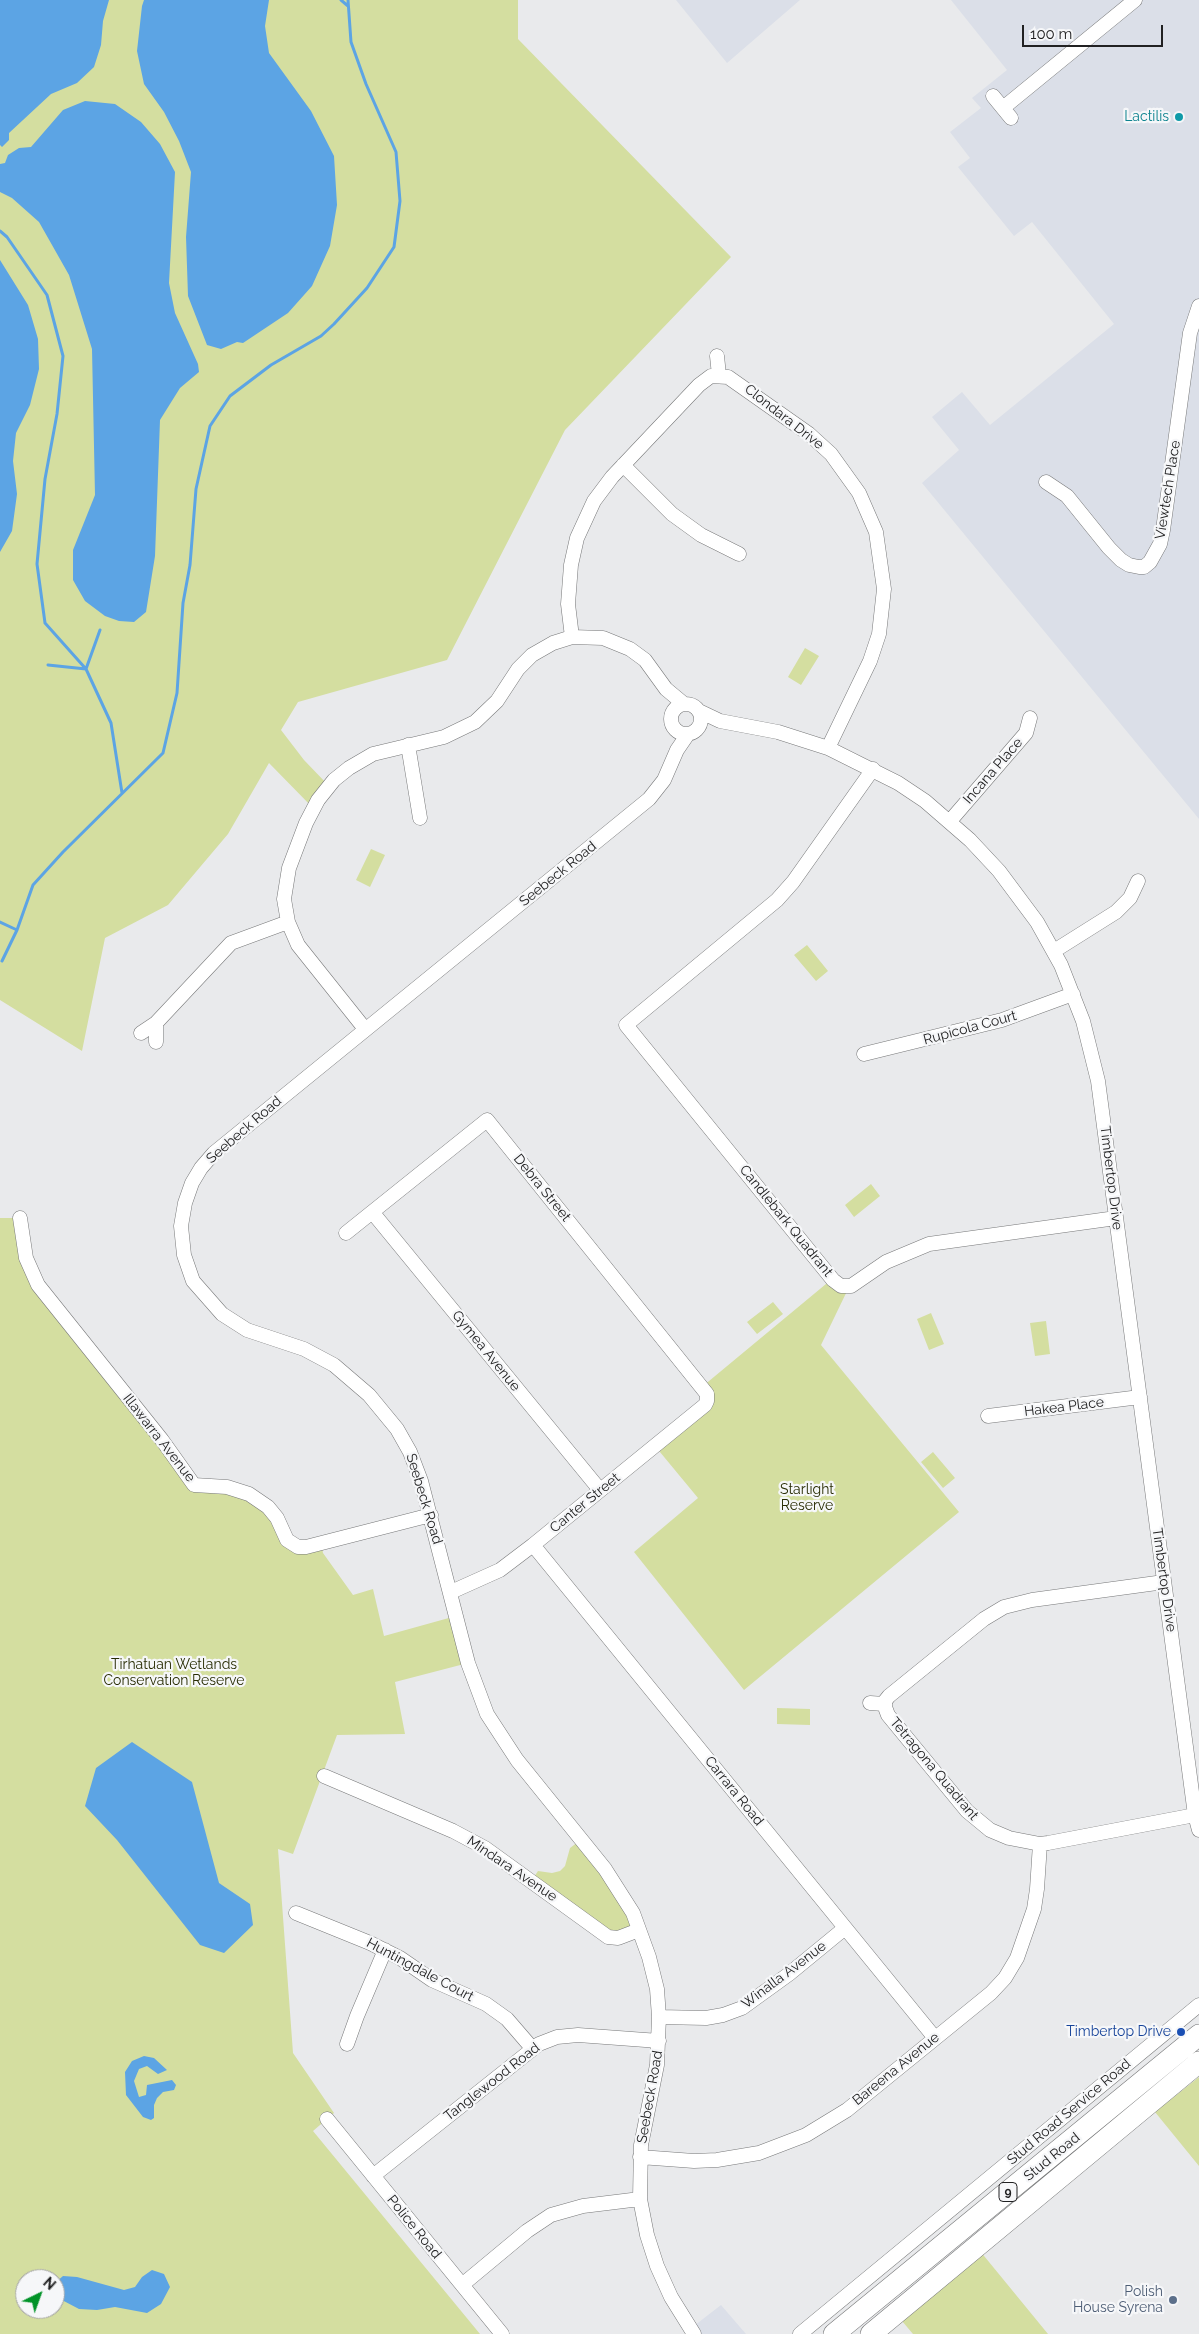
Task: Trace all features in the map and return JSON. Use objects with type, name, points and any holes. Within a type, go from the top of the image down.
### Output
[{"type":"highway","name":"Stud Road","points":[[871,2334],[1126,2109],[1199,2035]]},
{"type":"highway","name":"Stud Road","points":[[834,2334],[1126,2109],[1199,2062]]},
{"type":"street","points":[[993,96],[1007,113],[1135,0]]},
{"type":"street","name":"Viewtech Place","points":[[1046,482],[1066,496],[1121,560],[1129,565],[1140,568],[1150,562],[1160,544],[1163,530],[1190,333],[1199,306]]},
{"type":"street","points":[[572,637],[568,591],[571,565],[577,538],[594,501],[623,465],[698,385],[708,377],[719,375],[717,356]]},
{"type":"street","name":"Clondara Drive","points":[[719,375],[728,376],[740,383],[809,434],[831,454],[859,492],[876,532],[884,589],[879,634],[870,661],[828,748]]},
{"type":"street","points":[[623,465],[672,514],[701,535],[739,554]]},
{"type":"street","points":[[365,1029],[298,945],[288,922],[284,899],[286,877],[306,823],[318,800],[334,780],[357,762],[380,751],[452,734],[475,722],[497,701],[518,669],[532,655],[553,643],[572,637],[602,638],[630,649],[652,668],[666,690],[684,704],[692,705],[699,711],[701,720],[694,730],[682,733],[673,721],[676,708],[684,704]]},
{"type":"street","points":[[666,690],[677,750]]},
{"type":"street","name":"Timbertop Drive","points":[[699,711],[720,721],[778,732],[828,748],[898,782],[950,821],[981,851],[1006,879],[1054,950],[1073,994],[1089,1039],[1096,1070],[1195,1815],[1199,1830]]},
{"type":"street","name":"Incana Place","points":[[950,821],[1026,733],[1030,718]]},
{"type":"street","name":"Timbertop Drive","points":[[694,730],[720,721]]},
{"type":"street","name":"Seebeck Road","points":[[694,730],[677,750],[664,780],[649,799],[226,1142],[207,1160],[196,1175],[185,1203],[181,1226],[186,1264],[194,1281],[222,1314],[247,1330],[295,1345],[346,1374],[370,1395],[393,1424],[410,1452],[431,1515],[470,1668],[487,1714],[517,1760],[606,1869],[628,1905],[649,1957],[657,1989],[659,2017],[657,2065],[642,2135],[640,2199],[647,2235],[660,2274],[678,2310],[694,2334]]},
{"type":"street","points":[[408,744],[420,818]]},
{"type":"street","name":"Candlebark Quadrant","points":[[873,769],[793,882],[777,900],[621,1024],[833,1280],[841,1286],[851,1286],[886,1262],[929,1244],[1116,1218]]},
{"type":"street","points":[[1054,950],[1116,912],[1130,898],[1138,881]]},
{"type":"street","points":[[141,1033],[156,1023],[231,943],[288,922]]},
{"type":"street","name":"Rupicola Court","points":[[864,1054],[1002,1020],[1073,994]]},
{"type":"street","points":[[156,1023],[156,1042]]},
{"type":"street","name":"Debra Street","points":[[346,1233],[487,1120],[705,1388],[708,1398]]},
{"type":"street","name":"Gymea Avenue","points":[[373,1213],[600,1490]]},
{"type":"street","name":"Illawarra Avenue","points":[[20,1218],[26,1258],[38,1285],[162,1440],[194,1485],[227,1487],[249,1494],[268,1507],[277,1518],[287,1540],[298,1547],[314,1545],[431,1515]]},
{"type":"street","name":"Hakea Place","points":[[988,1416],[1140,1397]]},
{"type":"street","name":"Canter Street","points":[[451,1592],[495,1573],[533,1545],[705,1405],[708,1398]]},
{"type":"street","name":"Carrara Road","points":[[533,1545],[935,2038]]},
{"type":"street","name":"Tetragona Quadrant","points":[[1164,1582],[1032,1600],[1004,1607],[977,1625],[886,1698],[884,1704],[888,1715],[967,1810],[978,1821],[1002,1836],[1040,1844],[1195,1815]]},
{"type":"street","name":"Tetragona Quadrant","points":[[870,1704],[884,1704]]},
{"type":"street","name":"Mindara Avenue","points":[[324,1776],[469,1839],[508,1863],[608,1937],[618,1938],[639,1930]]},
{"type":"street","name":"Bareena Avenue","points":[[640,2157],[694,2161],[717,2160],[760,2153],[799,2139],[847,2110],[995,1990],[1013,1965],[1034,1908],[1040,1844]]},
{"type":"street","name":"Huntingdale Court","points":[[296,1913],[385,1950],[426,1976],[492,2008],[514,2026],[532,2048]]},
{"type":"street","name":"Winalla Avenue","points":[[659,2017],[706,2018],[723,2015],[742,2008],[758,1998],[845,1928]]},
{"type":"street","points":[[347,2044],[356,2016],[385,1950]]},
{"type":"street","name":"Stud Road Service Road","points":[[800,2334],[1199,2004]]},
{"type":"street","name":"Tanglewood Road","points":[[373,2176],[532,2048],[557,2037],[578,2035],[659,2041]]},
{"type":"street","name":"Police Road","points":[[327,2120],[502,2334]]},
{"type":"street","points":[[462,2284],[527,2230],[551,2215],[583,2206],[640,2199]]},
{"type":"shaded area","points":[[676,0],[800,0],[727,63]]},
{"type":"shaded area","points":[[951,0],[1199,0],[1199,819],[922,483],[959,450],[932,417],[962,392],[990,425],[1114,324],[1032,222],[1014,236],[958,167],[970,158],[950,132],[981,108],[972,98],[1007,70]]},
{"type":"shaded area","points":[[721,2305],[746,2334],[694,2334],[690,2329]]},
{"type":"green space","points":[[0,0],[518,0],[518,39],[731,257],[565,430],[447,660],[298,702],[281,730],[304,760],[329,786],[313,808],[269,763],[228,834],[168,905],[105,938],[82,1051],[0,1000]]},
{"type":"green space","points":[[805,648],[819,656],[801,685],[788,677]]},
{"type":"green space","points":[[371,849],[385,855],[370,887],[356,880]]},
{"type":"green space","points":[[807,945],[828,971],[816,981],[794,955]]},
{"type":"green space","points":[[871,1184],[880,1196],[854,1217],[845,1205]]},
{"type":"green space","name":"Tirhatuan Wetlands Conservation Reserve","points":[[0,1218],[20,1218],[26,1258],[188,1479],[249,1494],[287,1540],[321,1543],[323,1553],[353,1595],[373,1589],[384,1636],[456,1616],[468,1663],[395,1682],[405,1734],[337,1735],[293,1854],[278,1849],[293,2053],[334,2113],[313,2131],[480,2334],[0,2334]]},
{"type":"green space","name":"Starlight Reserve","points":[[832,1279],[849,1287],[821,1345],[959,1512],[744,1690],[634,1552],[698,1498],[655,1446],[705,1405],[703,1386]]},
{"type":"green space","points":[[773,1302],[783,1314],[757,1334],[747,1322]]},
{"type":"green space","points":[[931,1313],[944,1344],[929,1350],[917,1319]]},
{"type":"green space","points":[[1046,1321],[1050,1354],[1035,1356],[1030,1323]]},
{"type":"green space","points":[[933,1452],[955,1478],[943,1488],[921,1462]]},
{"type":"green space","points":[[777,1708],[810,1709],[810,1725],[777,1724]]},
{"type":"green space","points":[[582,1839],[639,1930],[618,1938],[532,1880],[538,1871],[552,1873],[560,1871],[565,1866],[570,1848]]},
{"type":"green space","points":[[1199,2077],[1199,2166],[1155,2112]]},
{"type":"green space","points":[[980,2251],[1048,2334],[913,2334],[902,2321]]},
{"type":"water","points":[[0,0],[109,0],[103,21],[101,45],[94,67],[77,83],[51,94],[9,133],[9,140],[2,147],[0,145]]},
{"type":"water","points":[[144,0],[269,0],[265,26],[269,53],[311,111],[334,156],[337,205],[330,246],[312,286],[288,313],[243,343],[237,342],[221,349],[207,345],[188,296],[186,237],[191,172],[179,141],[164,112],[144,84],[137,51]]},
{"type":"water","points":[[85,101],[115,104],[141,122],[160,144],[175,172],[169,283],[175,313],[198,364],[199,372],[180,388],[160,420],[155,556],[146,612],[134,622],[119,621],[105,616],[85,601],[73,580],[73,550],[95,495],[92,349],[69,275],[39,222],[12,198],[0,192],[0,164],[5,163],[8,155],[19,148],[31,147],[63,110]]},
{"type":"water","points":[[0,260],[28,305],[38,339],[39,369],[30,405],[16,433],[13,461],[17,494],[12,531],[0,552]]},
{"type":"water","points":[[132,1742],[192,1782],[219,1883],[250,1904],[253,1925],[224,1953],[200,1945],[117,1840],[85,1806],[96,1768]]},
{"type":"water","points":[[144,2056],[154,2058],[167,2070],[158,2074],[147,2066],[139,2069],[134,2081],[139,2097],[146,2095],[147,2085],[172,2080],[176,2085],[174,2090],[163,2092],[157,2098],[154,2105],[154,2118],[151,2120],[143,2117],[126,2095],[125,2072],[132,2061]]},
{"type":"water","points":[[152,2270],[164,2274],[170,2287],[161,2304],[147,2313],[115,2307],[97,2310],[79,2309],[65,2302],[65,2276],[77,2277],[124,2290],[135,2287],[142,2277]]},
{"type":"waterway","points":[[341,0],[348,6]]},
{"type":"waterway","points":[[17,930],[33,885],[63,852],[163,753],[177,693],[183,603],[190,565],[196,489],[210,426],[230,396],[271,365],[321,336],[334,324],[367,288],[394,247],[400,201],[396,152],[366,84],[351,42],[348,0]]},
{"type":"waterway","points":[[0,231],[7,237],[47,295],[63,356],[57,414],[45,479],[37,564],[45,623],[86,669],[111,723],[122,793]]},
{"type":"waterway","points":[[48,665],[86,669],[100,630]]},
{"type":"waterway","points":[[0,922],[17,930],[2,961]]},
{"type":"place","name":"Lactilis","points":[[1179,117]]},
{"type":"place","name":"Timbertop Drive","points":[[1181,2032]]},
{"type":"place","name":"Polish House Syrena","points":[[1173,2300]]}]
